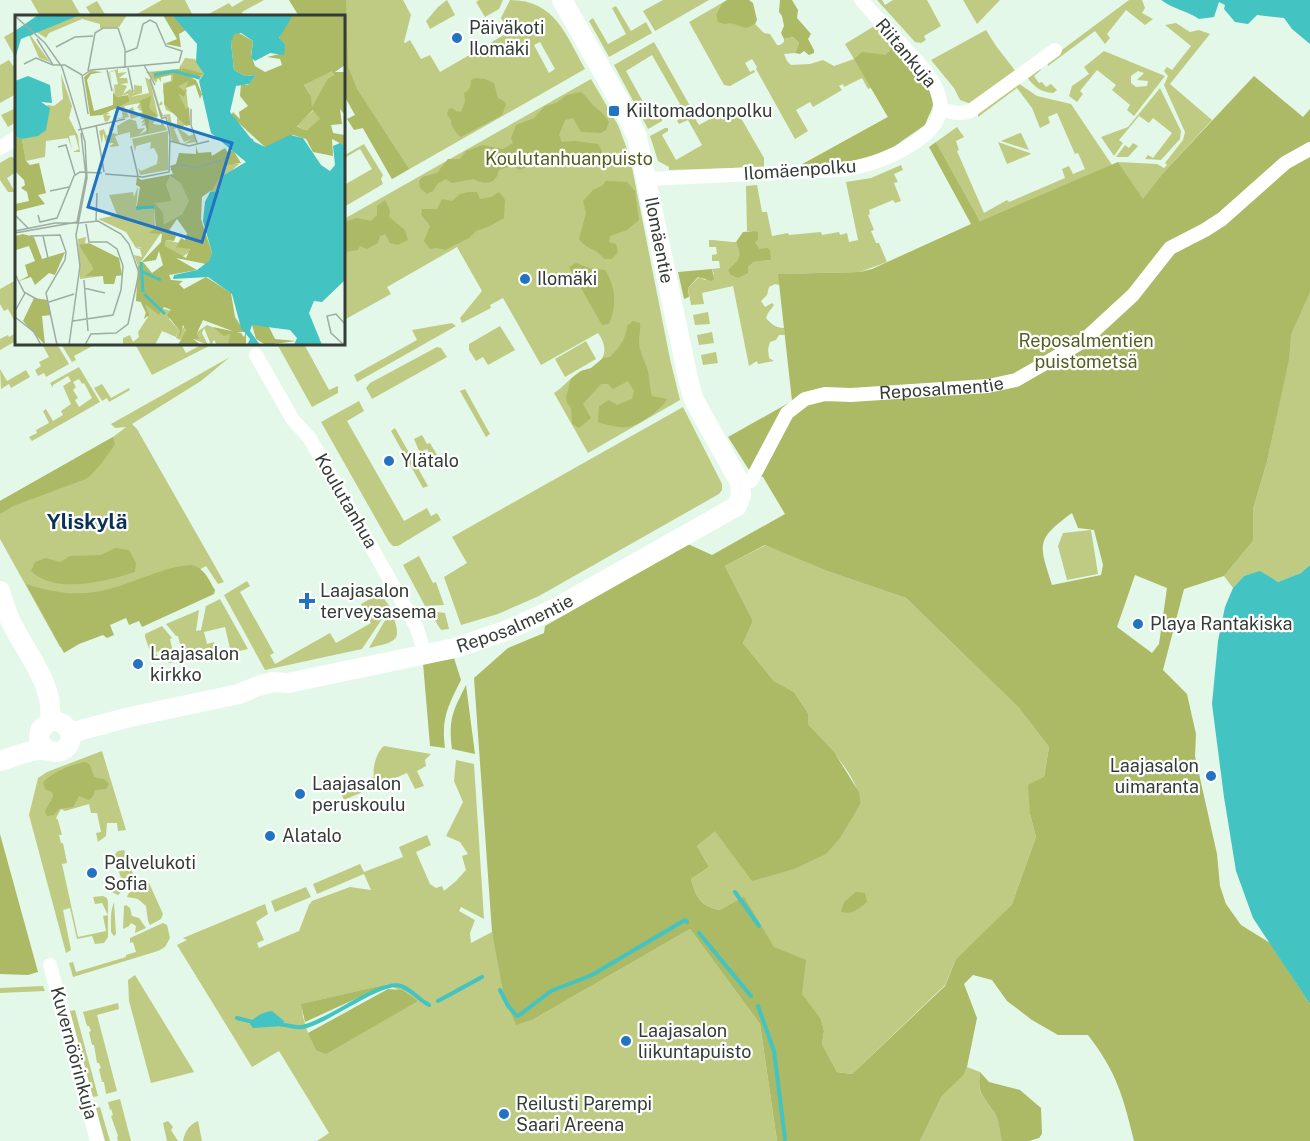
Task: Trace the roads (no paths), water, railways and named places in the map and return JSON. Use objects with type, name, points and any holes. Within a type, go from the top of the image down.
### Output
[{"type":"street","name":"Ilomäentie","points":[[562,0],[632,123],[642,154],[694,400],[746,484]]},
{"type":"street","name":"Riitankuja","points":[[861,0],[931,78],[941,100],[941,110]]},
{"type":"street","points":[[941,110],[969,112],[1055,50]]},
{"type":"street","name":"Ilomäenpolku","points":[[647,179],[826,172],[857,168],[907,148],[934,126],[941,110]]},
{"type":"street","points":[[0,148],[15,139]]},
{"type":"street","name":"Reposalmentie","points":[[70,733],[130,717],[239,694],[273,682],[288,683],[485,639],[556,608],[733,509],[788,413],[796,405],[815,395],[998,385],[1016,380],[1071,350],[1133,295],[1170,248],[1222,219],[1286,163],[1310,149]]},
{"type":"street","name":"Koulutanhua","points":[[256,355],[293,420],[309,436],[377,555],[416,626],[425,654]]},
{"type":"street","points":[[0,591],[11,622],[49,693],[52,711],[39,741],[46,750]]},
{"type":"street","points":[[0,747],[19,741],[45,726],[63,723],[70,733],[68,744],[62,750],[33,751],[0,761]]},
{"type":"street","name":"Kuvernöörinkuja","points":[[50,965],[97,1141]]},
{"type":"water","points":[[1161,0],[1310,0],[1310,44],[1292,29],[1284,18],[1257,15],[1248,24],[1235,22],[1224,9],[1225,5],[1219,2],[1214,17],[1199,19]]},
{"type":"water","points":[[1310,565],[1310,1004],[1253,918],[1236,871],[1212,704],[1218,641],[1225,607],[1233,588],[1244,576],[1260,571],[1278,582],[1301,573]]},
{"type":"water","points":[[272,1011],[284,1021],[283,1026],[253,1028],[250,1024],[259,1015]]},
{"type":"waterway","points":[[735,892],[759,926]]},
{"type":"waterway","points":[[500,990],[508,1006],[517,1016],[551,991],[592,975],[685,920],[687,922]]},
{"type":"waterway","points":[[699,933],[751,996]]},
{"type":"waterway","points":[[438,1001],[482,977]]},
{"type":"waterway","points":[[279,1024],[293,1027],[313,1024],[367,995],[392,986],[405,988],[429,1005]]},
{"type":"waterway","points":[[758,1006],[774,1051],[785,1139]]},
{"type":"waterway","points":[[237,1018],[257,1023]]},
{"type":"place","name":"Päiväkoti Ilomäki","points":[[457,38]]},
{"type":"place","name":"Kiiltomadonpolku","points":[[614,111]]},
{"type":"place","name":"Ilomäki","points":[[525,279]]},
{"type":"place","name":"Ylätalo","points":[[389,461]]},
{"type":"place","name":"Laajasalon terveysasema","points":[[307,601]]},
{"type":"place","name":"Playa Rantakiska","points":[[1138,624]]},
{"type":"place","name":"Laajasalon kirkko","points":[[138,664]]},
{"type":"place","name":"Laajasalon uimaranta","points":[[1211,776]]},
{"type":"place","name":"Laajasalon peruskoulu","points":[[300,794]]},
{"type":"place","name":"Alatalo","points":[[270,836]]},
{"type":"place","name":"Palvelukoti Sofia","points":[[92,873]]},
{"type":"place","name":"Laajasalon liikuntapuisto","points":[[626,1041]]},
{"type":"place","name":"Reilusti Parempi Saari Areena","points":[[504,1114]]},
{"type":"district","name":"Yliskylä","points":[[87,522]]},
{"type":"park label","name":"Koulutanhuanpuisto","points":[[569,159]]},
{"type":"park label","name":"Reposalmentien puistometsä","points":[[1086,351]]}]
